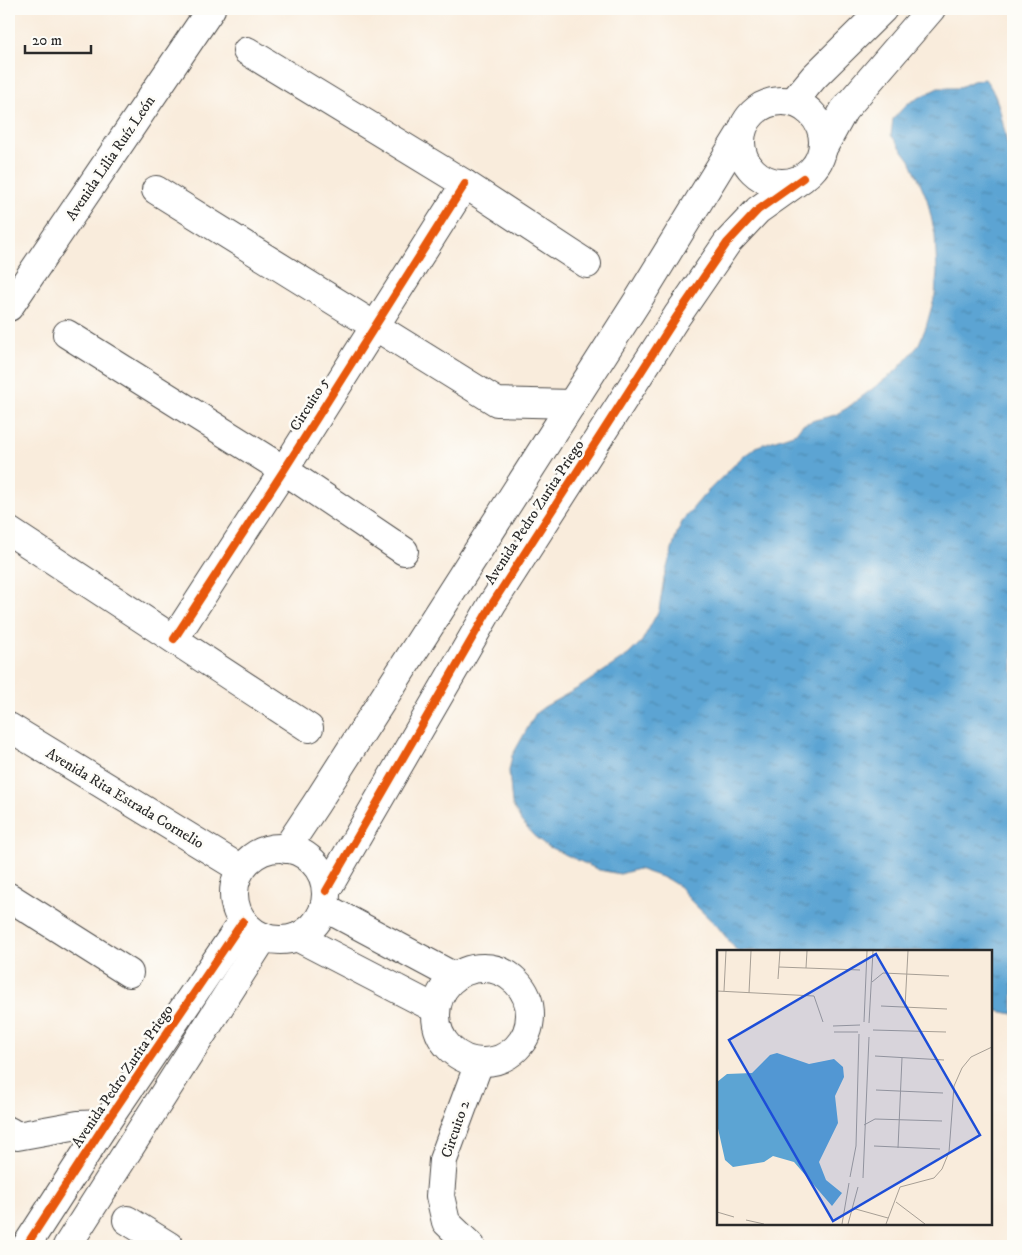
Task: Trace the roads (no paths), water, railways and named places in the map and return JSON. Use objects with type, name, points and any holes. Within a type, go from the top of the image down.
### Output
[{"type":"street","name":"Avenida Lilia Ruíz León","points":[[9,307],[211,9]]},
{"type":"street","points":[[823,148],[821,125],[802,105],[793,102],[814,77],[883,9]]},
{"type":"street","name":"Avenida Pedro Zurita Priego","points":[[297,937],[308,931],[317,922],[325,899],[492,604],[682,308],[727,243],[758,210],[803,178],[818,164],[823,148],[844,110],[931,9]]},
{"type":"street","points":[[247,51],[465,184],[587,264]]},
{"type":"street","name":"Avenida Pedro Zurita Priego","points":[[286,849],[640,297],[750,116],[759,107],[771,101],[784,100],[793,102]]},
{"type":"street","points":[[742,131],[740,145],[744,159],[752,171],[764,179],[784,184],[803,178]]},
{"type":"street","name":"Circuito 5","points":[[174,639],[284,470],[465,184]]},
{"type":"street","points":[[156,190],[497,402],[572,404]]},
{"type":"street","points":[[67,334],[284,470],[404,551]]},
{"type":"street","points":[[9,531],[309,728]]},
{"type":"street","name":"Avenida Rita Estrada Cornelio","points":[[9,727],[241,869]]},
{"type":"street","points":[[436,1010],[297,937],[273,940],[253,929],[237,912],[234,890],[241,869],[259,853],[271,849],[286,849],[302,854],[316,865],[322,875],[325,899],[454,977]]},
{"type":"street","points":[[9,897],[129,973]]},
{"type":"street","points":[[67,1246],[253,929]]},
{"type":"street","name":"Avenida Pedro Zurita Priego","points":[[26,1246],[105,1124],[253,929]]},
{"type":"street","points":[[479,967],[496,968],[512,976],[524,989],[531,1006],[531,1023],[524,1040],[513,1053],[497,1061],[479,1062],[462,1058],[448,1047],[439,1032],[435,1015],[438,998],[448,982],[454,977],[462,972],[479,967]]},
{"type":"street","name":"Circuito 2","points":[[471,1246],[446,1222],[440,1196],[443,1160],[479,1062]]},
{"type":"street","points":[[9,1131],[17,1136],[78,1124],[105,1124]]},
{"type":"street","points":[[127,1220],[169,1246]]},
{"type":"water","points":[[985,79],[993,92],[1002,118],[1013,171],[1013,1014],[992,1012],[992,950],[736,950],[718,927],[691,901],[680,887],[667,879],[638,869],[620,874],[599,870],[547,846],[534,836],[521,821],[512,804],[509,771],[512,756],[536,713],[628,655],[642,641],[659,610],[664,578],[677,533],[683,520],[704,495],[741,458],[758,446],[796,433],[802,425],[835,415],[847,408],[896,371],[918,346],[926,327],[935,295],[937,272],[935,234],[927,199],[919,180],[910,160],[891,135],[893,119],[907,104],[938,88],[958,88],[973,81]]}]
